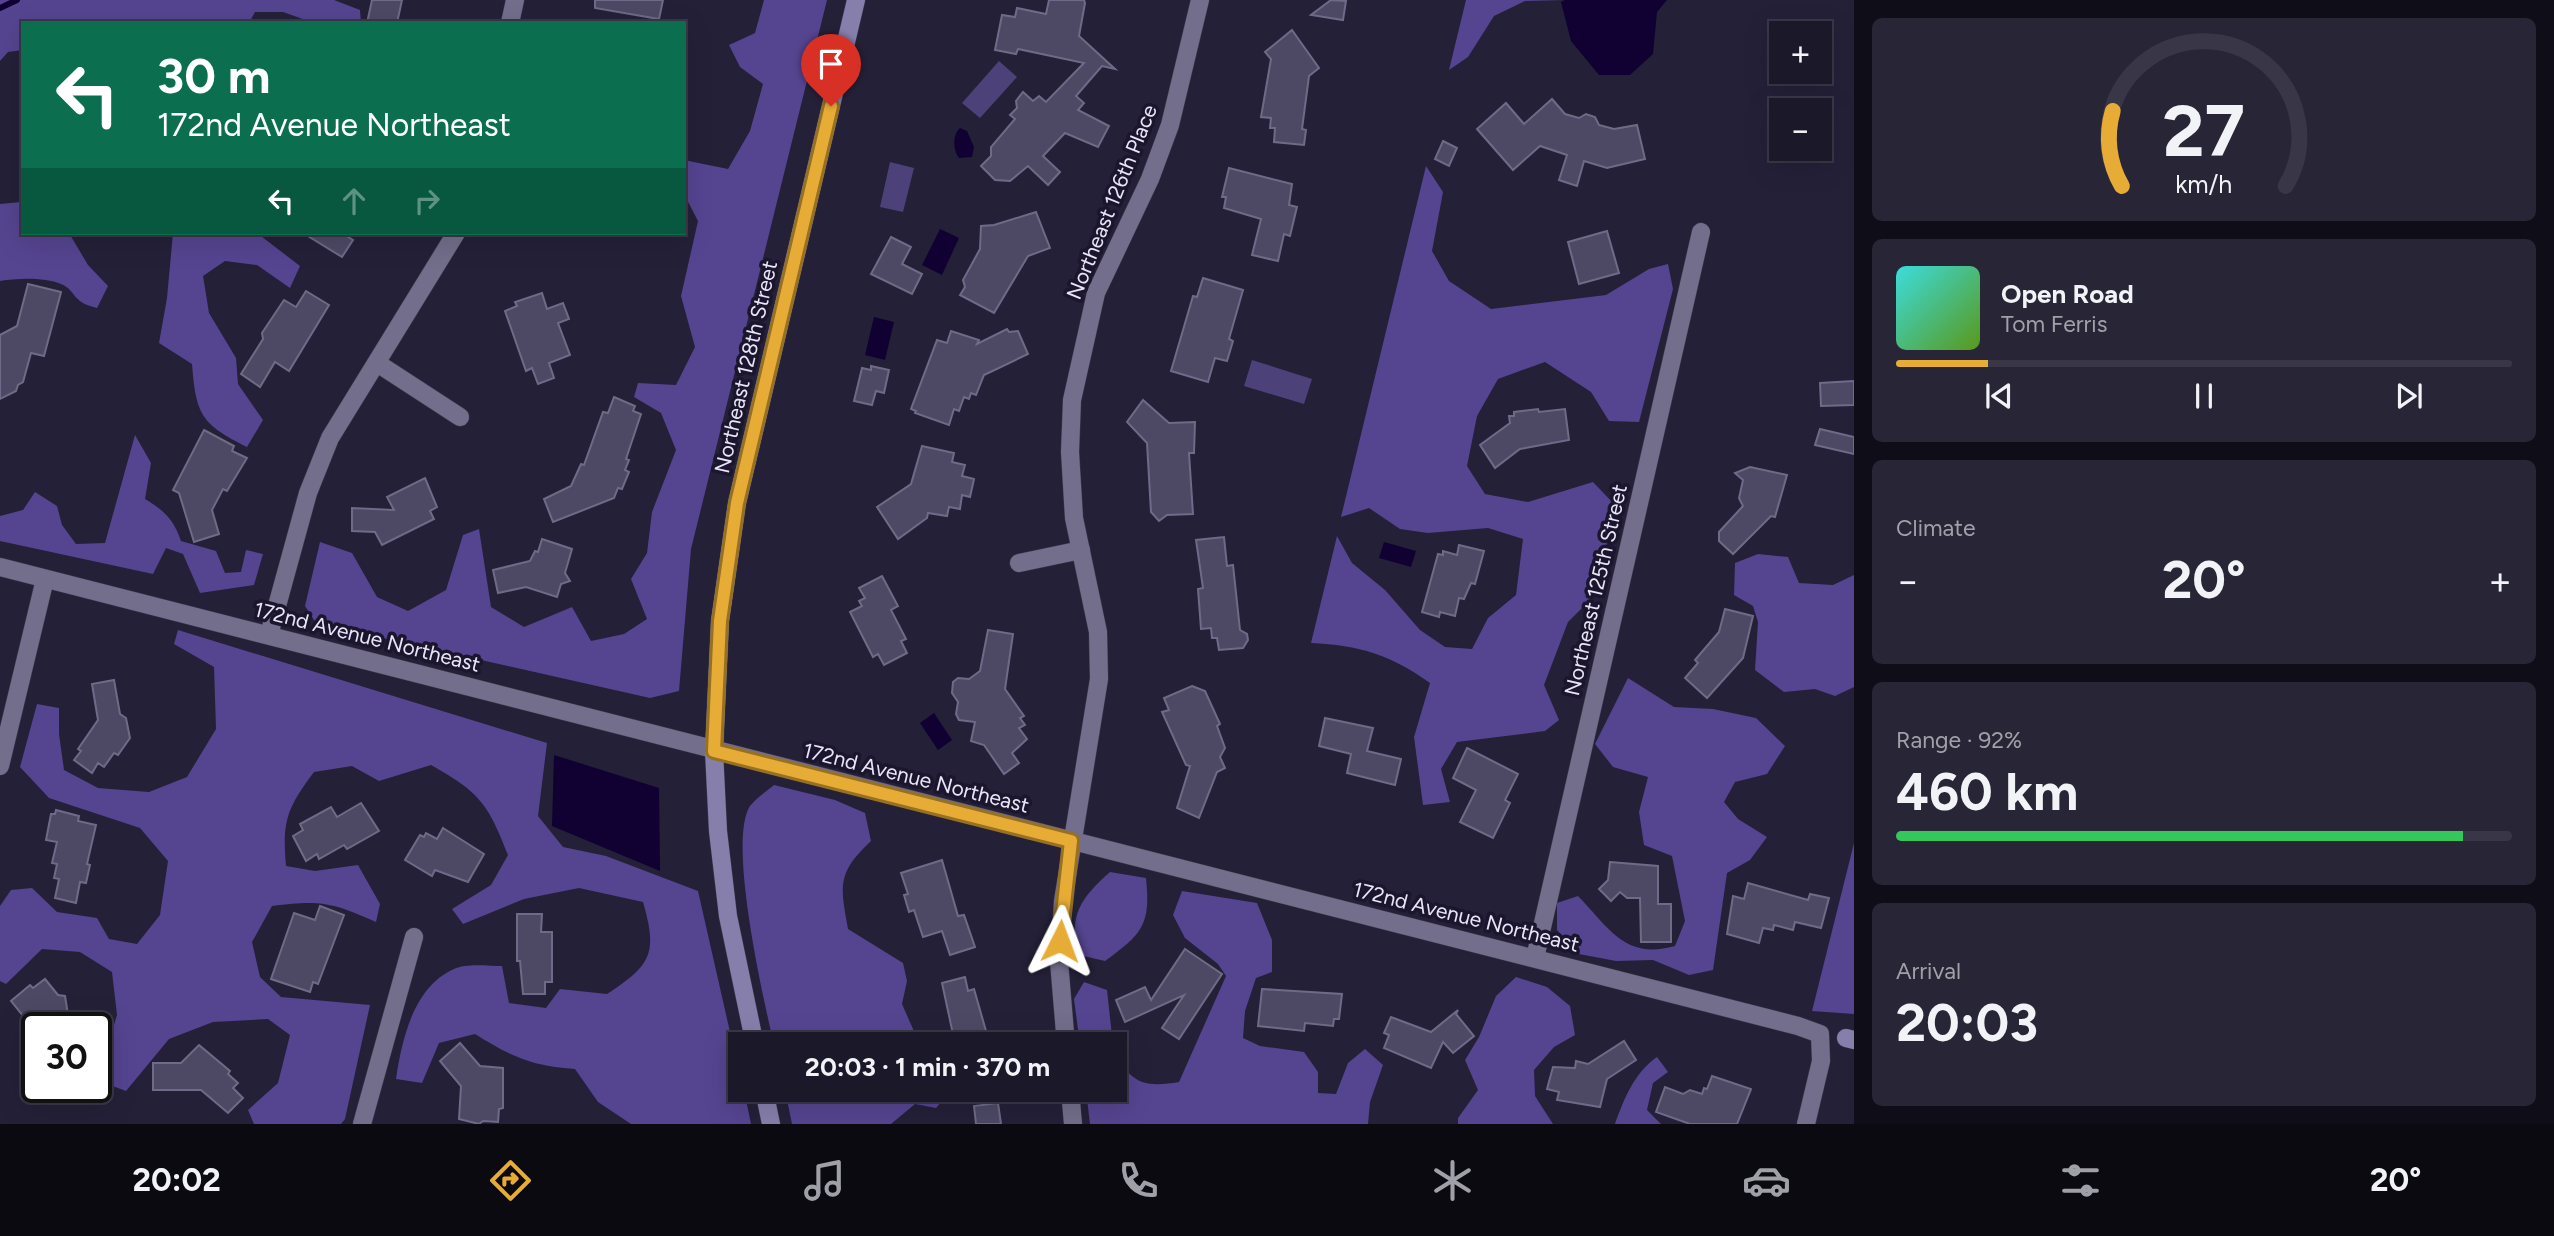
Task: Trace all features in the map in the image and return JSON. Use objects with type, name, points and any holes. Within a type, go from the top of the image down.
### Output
[{"type":"street","points":[[510,21],[515,0]]},
{"type":"street","name":"Northeast 128th Street","points":[[752,1032],[728,916],[714,751],[720,621],[737,503],[856,0]]},
{"type":"street","name":"Northeast 126th Place","points":[[1065,1032],[1059,961],[1063,901],[1099,679],[1098,632],[1074,518],[1070,452],[1072,400],[1083,340],[1096,293],[1150,179],[1170,125],[1200,0]]},
{"type":"street","name":"Northeast 125th Street","points":[[1535,958],[1700,232]]},
{"type":"street","points":[[269,635],[307,493],[330,438],[455,235]]},
{"type":"street","points":[[377,363],[460,417]]},
{"type":"street","points":[[1019,563],[1081,551]]},
{"type":"street","name":"172nd Avenue Northeast","points":[[0,567],[1535,958],[1820,1034],[1821,1061],[1806,1124]]},
{"type":"street","points":[[0,766],[46,579]]},
{"type":"street","points":[[362,1124],[414,937]]},
{"type":"street","points":[[766,1102],[771,1124]]},
{"type":"street","points":[[1071,1102],[1073,1124]]},
{"type":"shaded area","points":[[0,0],[334,0],[360,10],[361,21],[308,21],[283,12],[255,12],[250,21],[21,21],[21,50],[8,52],[0,61]]},
{"type":"shaded area","points":[[764,0],[827,0],[691,549],[679,691],[650,698],[316,623],[305,606],[320,542],[352,553],[377,597],[408,611],[446,590],[463,535],[479,529],[491,607],[524,627],[572,607],[591,641],[624,634],[647,619],[631,579],[647,553],[652,512],[676,450],[661,413],[634,397],[638,383],[676,385],[695,347],[681,296],[698,221],[686,198],[686,160],[728,169],[750,131],[763,84],[740,67],[729,45],[755,33]]},
{"type":"shaded area","points":[[1466,0],[1565,0],[1525,1],[1494,16],[1468,57],[1449,70]]},
{"type":"shaded area","points":[[1667,0],[1657,12],[1653,54],[1630,75],[1599,75],[1571,41],[1561,2]]},
{"type":"shaded area","points":[[999,61],[1017,77],[980,118],[962,103]]},
{"type":"shaded area","points":[[960,128],[967,131],[974,147],[972,157],[959,158],[957,155],[955,139]]},
{"type":"shaded area","points":[[890,162],[914,168],[903,212],[880,207]]},
{"type":"shaded area","points":[[1426,166],[1443,192],[1432,251],[1449,281],[1491,309],[1606,295],[1649,269],[1668,264],[1673,289],[1639,422],[1609,421],[1591,392],[1545,362],[1498,379],[1477,416],[1467,466],[1485,494],[1528,502],[1593,482],[1613,503],[1604,560],[1589,601],[1568,622],[1544,685],[1559,720],[1545,731],[1457,742],[1441,769],[1450,802],[1423,805],[1414,737],[1430,683],[1402,665],[1374,653],[1344,646],[1311,643],[1337,536],[1352,563],[1385,590],[1420,630],[1445,647],[1472,649],[1488,618],[1516,595],[1523,539],[1488,528],[1428,533],[1400,529],[1369,508],[1341,517]]},
{"type":"shaded area","points":[[21,202],[21,235],[70,235],[88,265],[108,286],[97,308],[78,300],[61,284],[47,280],[0,281],[0,204]]},
{"type":"shaded area","points":[[940,229],[959,238],[942,275],[922,265]]},
{"type":"shaded area","points":[[173,235],[260,235],[300,266],[290,288],[257,265],[225,261],[203,276],[209,313],[236,358],[238,384],[263,420],[247,447],[210,424],[199,407],[192,364],[159,343],[167,298]]},
{"type":"shaded area","points":[[874,317],[894,322],[885,360],[865,355]]},
{"type":"shaded area","points":[[1252,360],[1312,379],[1304,404],[1244,386]]},
{"type":"shaded area","points":[[135,435],[151,463],[145,499],[168,516],[181,541],[216,551],[225,573],[241,572],[246,550],[263,554],[254,585],[200,593],[183,554],[166,548],[153,574],[0,541],[0,516],[23,510],[35,492],[57,506],[62,525],[76,544],[105,543]]},
{"type":"shaded area","points":[[1384,542],[1416,551],[1411,567],[1379,558]]},
{"type":"shaded area","points":[[1758,554],[1788,557],[1799,583],[1833,585],[1854,575],[1854,687],[1835,696],[1815,689],[1784,692],[1755,670],[1758,622],[1753,606],[1734,595],[1735,563]]},
{"type":"shaded area","points":[[178,630],[547,743],[538,816],[563,847],[606,856],[698,891],[730,1032],[728,1102],[746,1102],[751,1124],[631,1124],[598,1102],[575,1069],[546,1066],[522,1059],[475,1034],[439,1043],[422,1083],[396,1079],[406,1032],[419,1001],[440,977],[454,969],[471,965],[502,966],[509,1003],[546,1008],[560,989],[607,994],[642,966],[650,946],[648,920],[643,902],[579,888],[524,899],[463,924],[452,909],[491,885],[508,855],[488,811],[480,801],[460,783],[431,765],[379,781],[352,766],[314,772],[288,816],[285,837],[286,866],[315,871],[358,865],[380,904],[376,922],[325,904],[272,906],[252,942],[260,977],[281,997],[370,1005],[345,1119],[341,1124],[254,1124],[248,1110],[278,1083],[290,1035],[268,1019],[213,1022],[169,1039],[126,1091],[112,1086],[112,1031],[117,1015],[112,972],[80,952],[42,949],[6,984],[0,981],[0,906],[11,890],[32,888],[57,912],[97,918],[109,939],[137,944],[160,915],[168,861],[140,828],[49,798],[20,767],[37,704],[59,708],[64,770],[98,788],[149,792],[187,777],[216,729],[214,667],[174,644]]},
{"type":"shaded area","points":[[1628,678],[1674,707],[1713,709],[1756,718],[1785,746],[1767,774],[1735,782],[1724,802],[1738,819],[1767,837],[1750,860],[1727,873],[1713,970],[1689,975],[1653,960],[1616,961],[1579,954],[1557,930],[1557,903],[1578,896],[1620,939],[1643,949],[1675,946],[1685,921],[1672,856],[1644,845],[1639,812],[1648,777],[1613,767],[1595,744]]},
{"type":"shaded area","points":[[934,713],[952,740],[938,750],[920,723]]},
{"type":"shaded area","points":[[554,755],[659,788],[660,871],[552,826]]},
{"type":"shaded area","points":[[774,785],[835,800],[865,813],[871,841],[852,862],[844,880],[843,901],[848,929],[903,963],[907,981],[902,1004],[914,1032],[771,1032],[750,922],[743,852],[744,825],[750,806]]},
{"type":"shaded area","points":[[1854,843],[1854,1014],[1812,1011]]},
{"type":"shaded area","points":[[1110,872],[1146,878],[1147,907],[1145,918],[1136,935],[1105,961],[1079,955],[1075,929],[1076,918],[1085,899]]},
{"type":"shaded area","points":[[1182,891],[1257,903],[1272,940],[1272,972],[1256,978],[1245,1011],[1243,1038],[1260,1046],[1304,1052],[1318,1072],[1318,1093],[1336,1094],[1348,1063],[1365,1049],[1383,1065],[1370,1102],[1368,1124],[1090,1124],[1087,1102],[1127,1102],[1127,1071],[1139,1081],[1147,1083],[1179,1082],[1226,976],[1218,964],[1185,938],[1173,915]]},
{"type":"shaded area","points":[[1516,977],[1547,987],[1570,1006],[1575,1035],[1554,1047],[1534,1070],[1535,1096],[1553,1124],[1458,1124],[1458,1118],[1478,1090],[1465,1060],[1479,1037],[1496,996]]},
{"type":"shaded area","points":[[1084,982],[1107,990],[1112,1032],[1078,1032],[1074,999]]},
{"type":"shaded area","points":[[1657,1057],[1668,1072],[1653,1083],[1647,1110],[1661,1124],[1615,1124],[1636,1079]]},
{"type":"shaded area","points":[[787,1102],[941,1102],[936,1108],[915,1104],[891,1124],[792,1124]]},
{"type":"building","points":[[372,0],[402,0],[397,21],[367,21]]},
{"type":"building","points":[[595,0],[663,0],[659,19],[595,8]]},
{"type":"building","points":[[1049,0],[1084,0],[1079,36],[1115,69],[1102,66],[1076,96],[1084,103],[1078,110],[1109,126],[1098,147],[1065,133],[1043,156],[1060,172],[1048,185],[1028,166],[1010,181],[995,180],[981,166],[991,156],[991,147],[1015,119],[1010,115],[1017,108],[1016,101],[1023,92],[1033,101],[1039,96],[1046,102],[1084,63],[1018,49],[1016,54],[995,50],[1002,15],[1015,17],[1017,8],[1046,14]]},
{"type":"building","points":[[1331,0],[1346,1],[1343,20],[1311,15]]},
{"type":"building","points":[[1292,30],[1319,68],[1309,76],[1302,129],[1306,130],[1304,145],[1274,142],[1275,128],[1270,128],[1271,118],[1261,117],[1271,59],[1265,52]]},
{"type":"building","points":[[1552,99],[1565,114],[1579,118],[1586,114],[1595,117],[1599,125],[1614,129],[1637,125],[1645,159],[1607,168],[1584,161],[1577,186],[1559,180],[1567,155],[1540,146],[1513,170],[1477,129],[1506,103],[1524,124]]},
{"type":"building","points":[[1443,141],[1457,148],[1449,166],[1435,159]]},
{"type":"building","points":[[1229,168],[1292,184],[1289,205],[1297,207],[1290,236],[1284,234],[1278,261],[1252,255],[1261,219],[1224,208],[1226,197],[1222,197]]},
{"type":"building","points":[[1036,212],[1050,248],[1028,256],[994,313],[960,295],[965,287],[963,280],[980,249],[981,226],[994,225]]},
{"type":"building","points":[[1607,231],[1619,273],[1579,284],[1568,242]]},
{"type":"building","points":[[306,235],[345,235],[353,240],[342,257]]},
{"type":"building","points":[[891,237],[911,247],[902,264],[922,274],[912,294],[871,274]]},
{"type":"building","points":[[1203,278],[1243,290],[1229,339],[1233,341],[1227,361],[1215,358],[1208,382],[1171,371],[1193,296],[1197,297]]},
{"type":"building","points":[[28,284],[61,292],[44,356],[31,353],[23,382],[18,385],[16,391],[0,399],[0,335],[17,326]]},
{"type":"building","points":[[306,291],[329,305],[289,371],[275,362],[260,387],[241,374],[263,339],[262,333],[284,300],[296,307]]},
{"type":"building","points":[[542,293],[547,309],[563,303],[569,319],[558,323],[570,355],[549,363],[554,378],[538,384],[532,368],[526,371],[505,311],[517,306],[515,302]]},
{"type":"building","points":[[1007,329],[1009,332],[1018,331],[1028,354],[984,375],[976,395],[971,393],[969,399],[964,397],[959,411],[954,409],[949,425],[915,413],[916,411],[911,409],[937,340],[947,343],[951,331],[979,340],[977,344]]},
{"type":"building","points":[[871,366],[889,370],[884,393],[876,391],[872,405],[854,401],[862,368],[871,370]]},
{"type":"building","points":[[1854,381],[1854,405],[1821,406],[1820,383]]},
{"type":"building","points":[[614,397],[635,406],[633,411],[641,414],[626,459],[629,460],[625,470],[629,472],[622,489],[618,488],[614,498],[553,522],[544,499],[571,486],[581,464],[584,465],[603,412],[608,413]]},
{"type":"building","points":[[1143,400],[1169,423],[1195,422],[1194,453],[1189,453],[1193,514],[1167,515],[1159,521],[1151,512],[1147,443],[1127,422]]},
{"type":"building","points":[[1538,409],[1539,412],[1565,409],[1569,440],[1520,449],[1495,468],[1480,445],[1510,423],[1509,416],[1514,416],[1514,412]]},
{"type":"building","points":[[1820,429],[1854,437],[1854,454],[1815,445]]},
{"type":"building","points":[[204,430],[234,446],[232,451],[247,458],[227,491],[223,489],[212,510],[219,534],[194,542],[179,493],[173,490]]},
{"type":"building","points":[[922,446],[954,453],[952,462],[965,465],[962,476],[974,479],[970,497],[962,495],[960,509],[949,507],[947,516],[928,513],[927,518],[898,539],[877,507],[911,484]]},
{"type":"building","points":[[1750,467],[1787,475],[1775,517],[1771,516],[1733,554],[1719,541],[1719,532],[1743,506],[1739,498],[1743,480],[1735,473]]},
{"type":"building","points":[[425,478],[437,507],[430,511],[434,519],[382,545],[375,532],[352,531],[352,508],[394,510],[387,497]]},
{"type":"building","points":[[1224,537],[1227,566],[1233,565],[1240,630],[1247,634],[1248,640],[1243,648],[1219,650],[1217,638],[1212,638],[1211,628],[1201,629],[1198,589],[1203,588],[1196,540]]},
{"type":"building","points":[[542,539],[572,549],[565,573],[570,581],[561,584],[557,597],[526,587],[498,593],[493,570],[530,561],[535,551],[538,552]]},
{"type":"building","points":[[1459,545],[1484,551],[1475,584],[1471,583],[1464,599],[1459,598],[1455,616],[1440,612],[1439,617],[1422,612],[1438,554],[1443,555],[1443,551],[1457,555]]},
{"type":"building","points":[[882,576],[898,606],[891,610],[906,639],[901,641],[907,653],[884,665],[878,654],[873,657],[850,612],[862,606],[859,601],[865,598],[859,588]]},
{"type":"building","points":[[1725,609],[1753,616],[1743,658],[1707,698],[1685,678],[1698,663],[1695,660],[1719,632]]},
{"type":"building","points":[[988,630],[1013,634],[1005,689],[1024,716],[1020,718],[1025,725],[1019,728],[1027,739],[1012,753],[1019,763],[1004,774],[984,745],[971,741],[975,722],[959,720],[956,714],[958,702],[952,693],[953,682],[958,678],[969,679],[980,671]]},
{"type":"building","points":[[114,680],[120,714],[126,718],[130,738],[118,755],[114,753],[104,767],[98,763],[92,773],[74,760],[81,751],[78,749],[98,720],[92,684]]},
{"type":"building","points":[[1192,686],[1205,691],[1220,724],[1217,726],[1225,748],[1220,757],[1225,768],[1217,772],[1199,818],[1177,808],[1190,766],[1186,765],[1162,712],[1169,710],[1164,698]]},
{"type":"building","points":[[1325,718],[1373,728],[1367,751],[1401,759],[1395,785],[1347,773],[1351,754],[1319,746]]},
{"type":"building","points":[[1467,748],[1518,774],[1505,800],[1510,803],[1493,838],[1460,822],[1476,790],[1453,778]]},
{"type":"building","points":[[361,803],[379,831],[347,849],[344,845],[319,859],[317,854],[306,861],[293,836],[303,830],[300,824],[331,807],[337,817]]},
{"type":"building","points":[[56,810],[79,816],[78,821],[96,825],[87,864],[90,865],[86,883],[80,882],[76,903],[55,898],[59,879],[54,878],[57,864],[52,863],[57,842],[46,840],[51,814],[55,814]]},
{"type":"building","points":[[443,828],[484,854],[468,882],[435,870],[432,876],[405,860],[420,835],[424,837],[426,833],[437,839]]},
{"type":"building","points":[[942,860],[958,916],[964,915],[975,947],[950,955],[942,931],[923,937],[914,910],[909,912],[904,895],[908,894],[901,873]]},
{"type":"building","points":[[1610,862],[1658,866],[1658,904],[1671,904],[1671,942],[1641,942],[1640,898],[1627,898],[1620,892],[1611,901],[1599,889],[1608,880]]},
{"type":"building","points":[[1748,883],[1808,900],[1810,894],[1829,898],[1821,928],[1795,922],[1793,930],[1774,925],[1773,930],[1763,928],[1759,943],[1727,934],[1733,896],[1744,899]]},
{"type":"building","points":[[320,906],[344,915],[318,984],[313,982],[310,992],[271,979],[294,913],[315,920]]},
{"type":"building","points":[[517,914],[542,914],[541,932],[552,932],[552,982],[545,982],[545,994],[523,994],[520,961],[517,961]]},
{"type":"building","points":[[1185,949],[1222,974],[1179,1039],[1162,1028],[1184,995],[1125,1022],[1116,1000],[1145,987],[1151,1000]]},
{"type":"building","points":[[965,977],[968,991],[974,989],[986,1032],[952,1032],[942,983]]},
{"type":"building","points":[[45,979],[58,995],[65,996],[68,1012],[21,1013],[11,1001],[30,985],[33,988]]},
{"type":"building","points":[[1262,989],[1342,994],[1339,1019],[1334,1019],[1333,1026],[1305,1023],[1304,1031],[1258,1026]]},
{"type":"building","points":[[1458,1010],[1456,1014],[1474,1036],[1453,1053],[1443,1042],[1431,1068],[1384,1048],[1389,1035],[1384,1033],[1391,1017],[1431,1032]]},
{"type":"building","points":[[1624,1041],[1636,1060],[1607,1079],[1600,1107],[1557,1100],[1559,1092],[1547,1089],[1553,1067],[1575,1068],[1576,1061],[1588,1064]]},
{"type":"building","points":[[460,1043],[480,1066],[503,1068],[503,1108],[499,1109],[498,1122],[483,1121],[479,1124],[459,1119],[461,1086],[440,1061]]},
{"type":"building","points":[[199,1045],[230,1071],[228,1074],[238,1083],[233,1088],[243,1098],[228,1113],[201,1090],[153,1090],[153,1063],[181,1063]]},
{"type":"building","points":[[1712,1076],[1751,1089],[1737,1124],[1690,1124],[1656,1112],[1665,1087],[1683,1094],[1690,1090],[1702,1094]]},
{"type":"building","points":[[998,1103],[1001,1124],[976,1124],[974,1106]]},
{"type":"waterway","points":[[0,8],[17,0]]},
{"type":"route","points":[[831,106],[737,503],[720,621],[714,751],[1071,841],[1060,941]]}]
